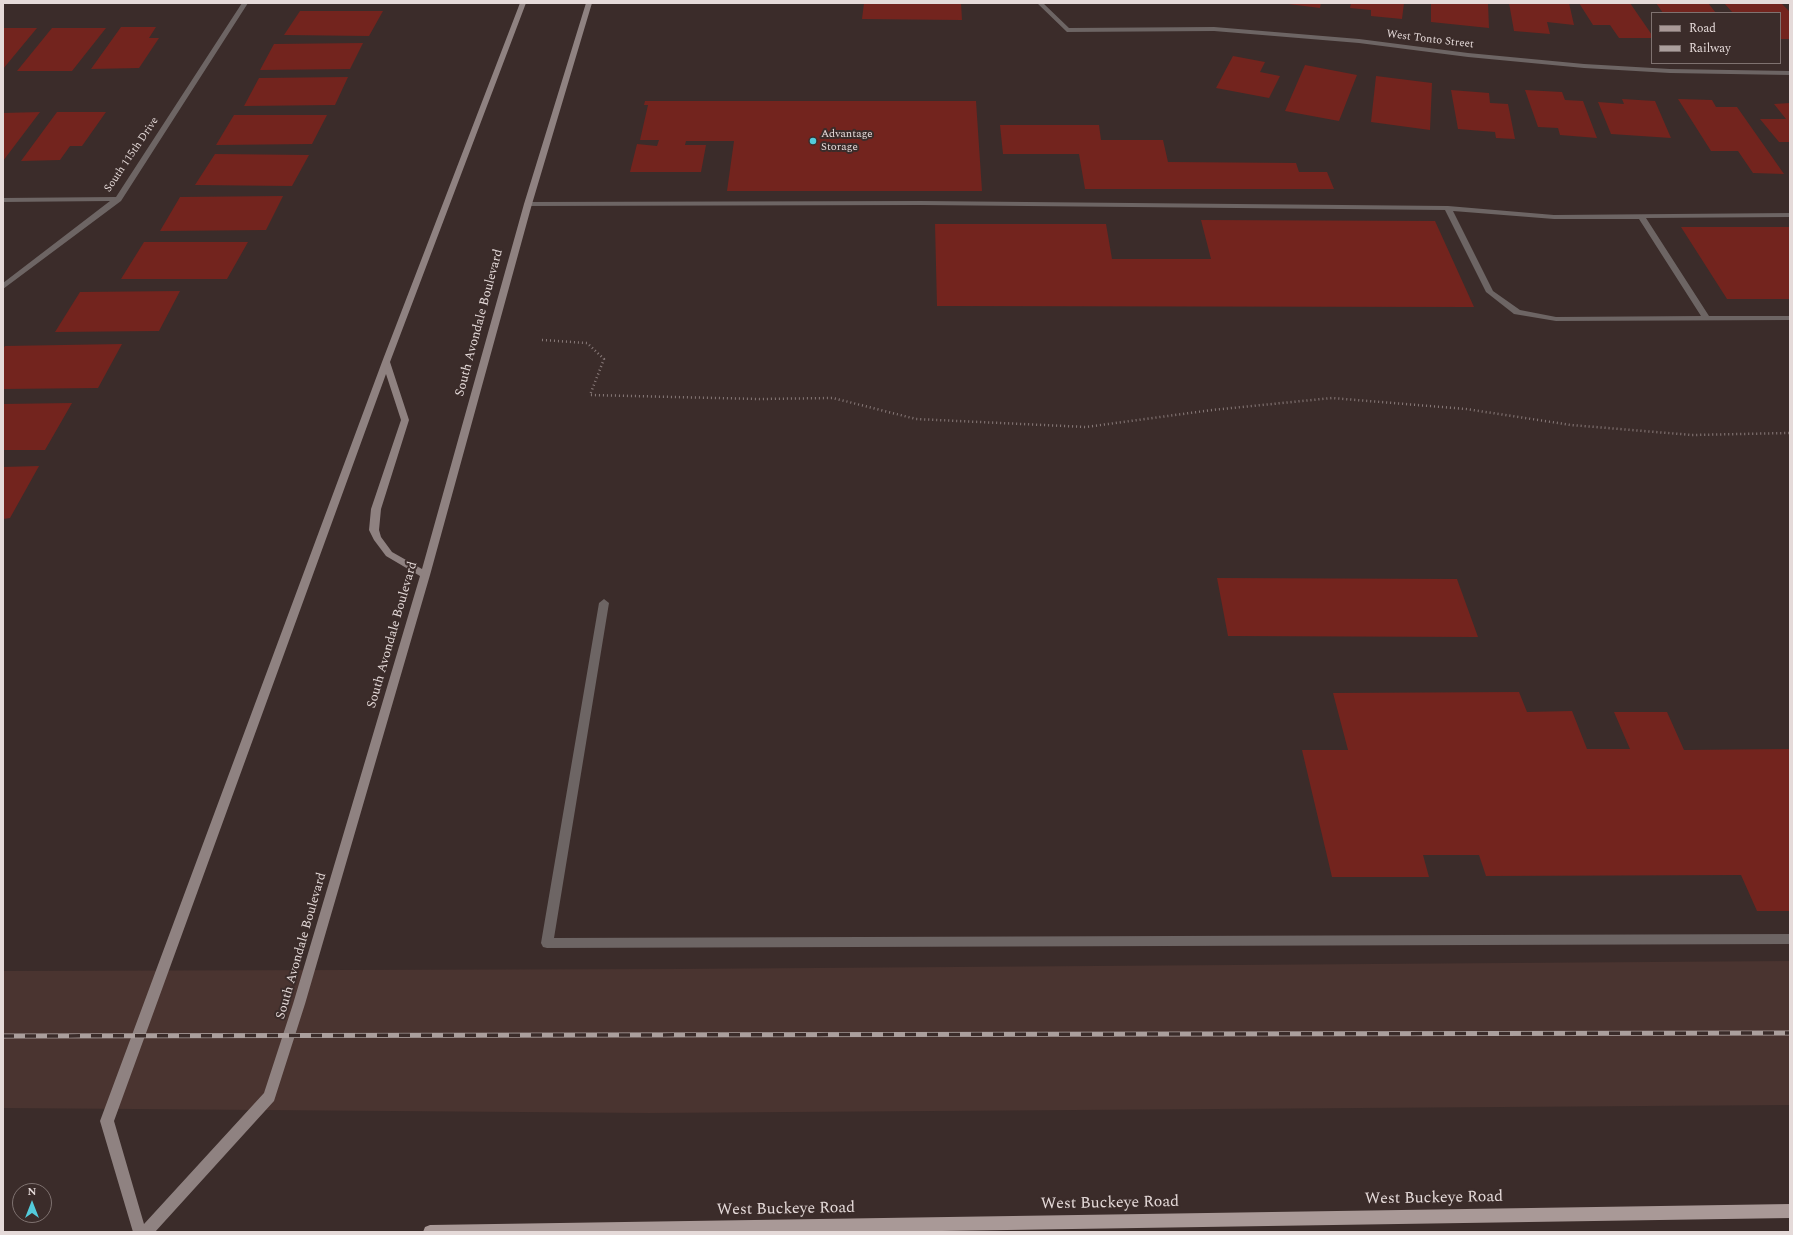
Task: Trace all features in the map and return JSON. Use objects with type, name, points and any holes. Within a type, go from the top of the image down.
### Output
[{"type":"main road","points":[[140,1232],[107,1121],[386,362],[523,3]]},
{"type":"main road","name":"South Avondale Boulevard","points":[[146,1232],[269,1097],[297,1010],[425,576],[528,204],[589,3]]},
{"type":"main road","points":[[386,362],[406,420],[376,509],[374,530],[377,538],[389,554],[425,576]]},
{"type":"main road","name":"West Buckeye Road","points":[[430,1232],[1790,1210]]},
{"type":"street","name":"South 115th Drive","points":[[3,287],[118,199],[245,3]]},
{"type":"street","name":"West Tonto Street","points":[[1040,3],[1067,30],[1214,29],[1360,41],[1468,55],[1584,66],[1670,71],[1790,73]]},
{"type":"street","points":[[3,200],[118,199]]},
{"type":"street","points":[[528,204],[922,203],[1448,208],[1554,216],[1790,215]]},
{"type":"street","points":[[1448,208],[1490,292],[1517,312],[1556,319],[1790,318]]},
{"type":"street","points":[[1642,216],[1707,319]]},
{"type":"street","points":[[604,603],[547,943],[1790,939]]},
{"type":"path","points":[[542,340],[587,343],[604,359],[590,394],[759,399],[833,398],[916,418],[1086,427],[1212,410],[1332,398],[1466,409],[1570,425],[1684,434],[1790,433]]},
{"type":"shaded area","points":[[1790,961],[1790,1105],[649,1113],[3,1108],[3,971],[675,969]]},
{"type":"building","points":[[864,3],[961,3],[962,20],[862,19]]},
{"type":"building","points":[[1288,3],[1321,3],[1320,8]]},
{"type":"building","points":[[1351,3],[1404,3],[1402,19],[1371,16],[1371,10],[1350,8]]},
{"type":"building","points":[[1431,3],[1488,3],[1489,28],[1431,22]]},
{"type":"building","points":[[1509,3],[1569,3],[1574,25],[1547,22],[1550,34],[1514,31]]},
{"type":"building","points":[[1579,3],[1630,3],[1651,34],[1651,38],[1619,38],[1610,25],[1593,25]]},
{"type":"building","points":[[1656,3],[1708,3],[1715,12],[1662,12]]},
{"type":"building","points":[[1724,3],[1781,3],[1790,12],[1790,39],[1781,39],[1781,12],[1732,12]]},
{"type":"building","points":[[300,11],[383,11],[369,36],[284,35]]},
{"type":"building","points":[[121,27],[156,27],[149,38],[159,38],[139,68],[91,69]]},
{"type":"building","points":[[3,28],[37,28],[3,69]]},
{"type":"building","points":[[52,28],[106,28],[72,71],[17,71]]},
{"type":"building","points":[[363,43],[350,69],[260,70],[274,44]]},
{"type":"building","points":[[1233,56],[1265,62],[1260,72],[1280,76],[1269,98],[1216,88]]},
{"type":"building","points":[[1305,65],[1357,75],[1339,121],[1285,111]]},
{"type":"building","points":[[1376,76],[1432,83],[1430,130],[1371,122]]},
{"type":"building","points":[[348,77],[335,105],[244,106],[259,78]]},
{"type":"building","points":[[1451,90],[1489,93],[1490,103],[1508,104],[1515,139],[1496,138],[1495,132],[1458,129]]},
{"type":"building","points":[[1525,90],[1562,92],[1565,100],[1583,101],[1597,138],[1560,135],[1558,128],[1538,127]]},
{"type":"building","points":[[1622,99],[1655,101],[1671,138],[1611,134],[1598,102],[1624,104]]},
{"type":"building","points":[[1678,99],[1712,100],[1716,107],[1737,107],[1784,174],[1753,173],[1738,151],[1711,151]]},
{"type":"building","points":[[645,101],[976,101],[982,191],[727,191],[734,141],[686,141],[685,145],[706,145],[701,172],[630,172],[637,144],[657,146],[659,140],[640,140],[648,105],[644,105]]},
{"type":"building","points":[[1790,103],[1790,142],[1779,142],[1760,119],[1786,119],[1774,104]]},
{"type":"building","points":[[40,112],[3,161],[3,113]]},
{"type":"building","points":[[57,112],[106,112],[82,146],[70,146],[60,160],[21,161]]},
{"type":"building","points":[[234,115],[327,115],[312,144],[216,145]]},
{"type":"building","points":[[1000,125],[1099,125],[1101,140],[1163,140],[1168,162],[1296,163],[1299,172],[1327,172],[1334,189],[1085,189],[1079,154],[1003,154]]},
{"type":"building","points":[[215,154],[309,155],[292,186],[195,185]]},
{"type":"building","points":[[283,196],[266,230],[160,231],[180,197]]},
{"type":"building","points":[[1201,220],[1435,221],[1474,307],[937,306],[935,224],[1106,224],[1112,259],[1211,259]]},
{"type":"building","points":[[1681,227],[1790,227],[1790,299],[1727,299]]},
{"type":"building","points":[[144,242],[248,242],[227,279],[121,279]]},
{"type":"building","points":[[180,291],[159,331],[55,332],[80,292]]},
{"type":"building","points":[[122,344],[98,388],[3,389],[3,349],[5,346]]},
{"type":"building","points":[[72,403],[45,450],[3,450],[3,404]]},
{"type":"building","points":[[39,466],[10,518],[3,519],[3,467]]},
{"type":"building","points":[[1217,578],[1457,579],[1478,637],[1228,636]]},
{"type":"building","points":[[1519,692],[1527,712],[1572,711],[1587,749],[1630,749],[1614,712],[1667,712],[1684,750],[1790,749],[1790,911],[1757,911],[1741,875],[1486,876],[1479,855],[1423,855],[1429,877],[1332,877],[1302,750],[1348,750],[1333,693]]},
{"type":"railway","points":[[3,1036],[1790,1033]]},
{"type":"place","name":"Advantage Storage","points":[[813,141]]}]
